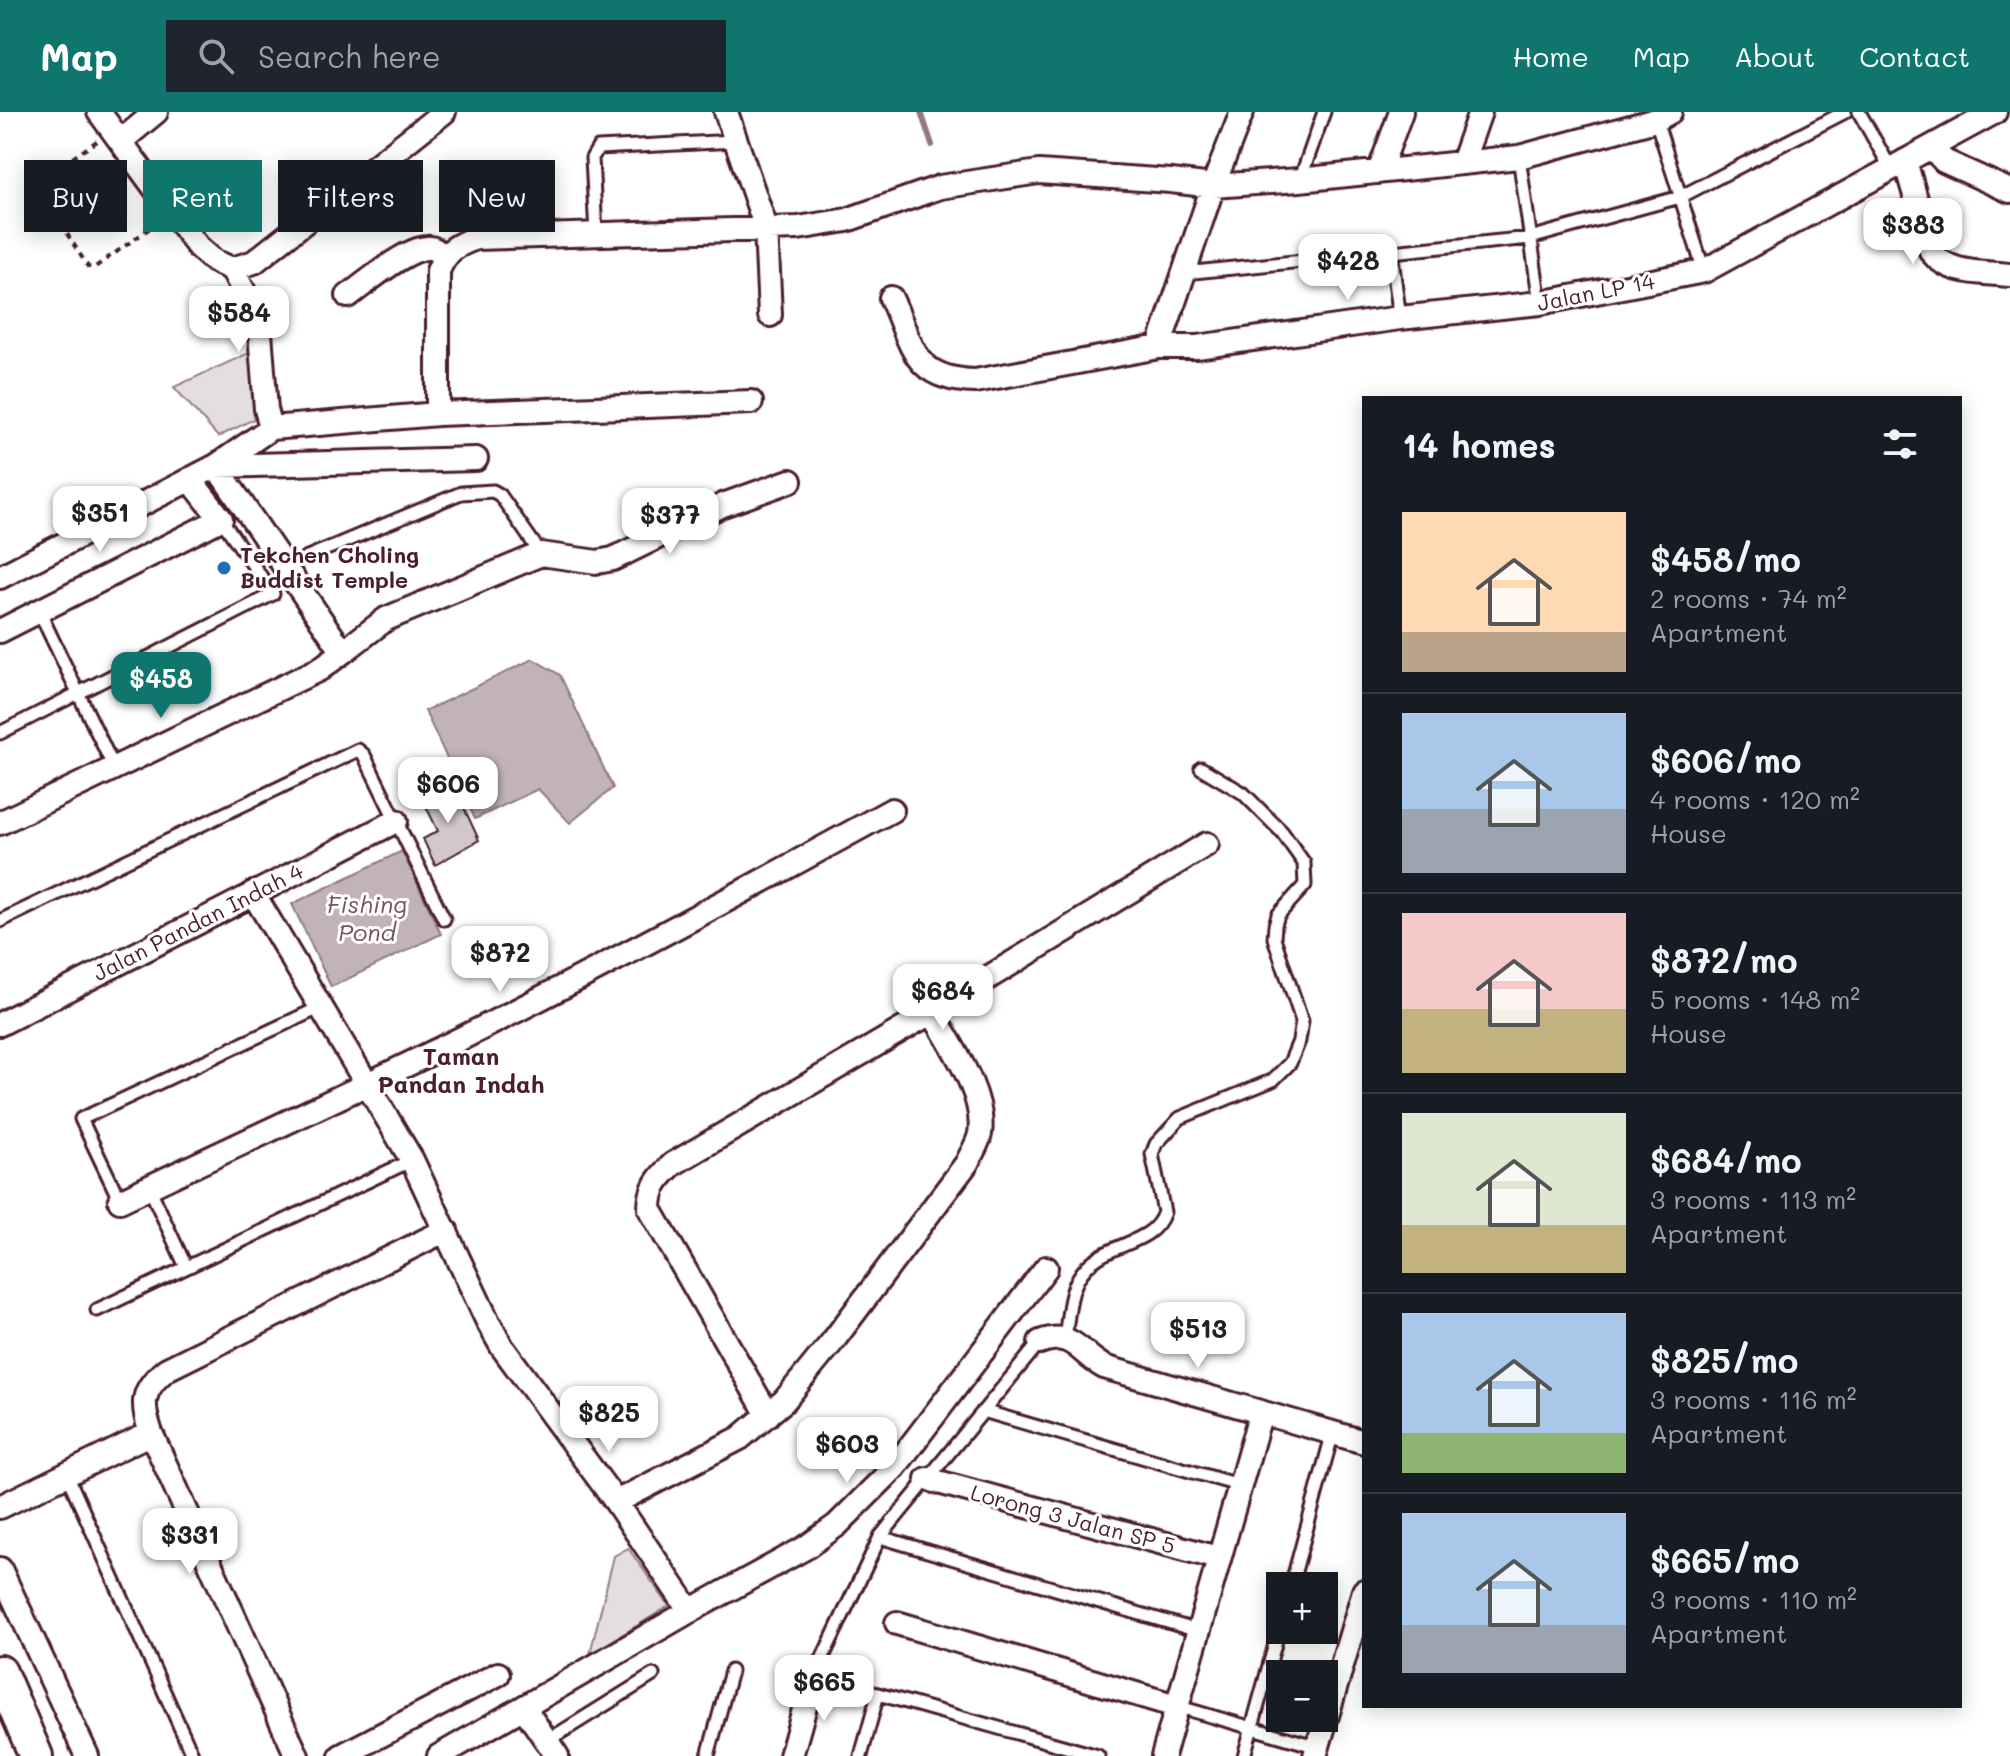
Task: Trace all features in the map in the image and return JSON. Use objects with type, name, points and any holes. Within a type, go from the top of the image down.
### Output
[{"type":"street","points":[[143,172],[111,128],[156,112]]},
{"type":"street","points":[[232,269],[254,262],[444,112]]},
{"type":"street","points":[[726,112],[766,228],[770,315]]},
{"type":"street","points":[[1159,347],[1213,186],[1242,112]]},
{"type":"street","points":[[1379,172],[1401,112]]},
{"type":"street","points":[[1462,163],[1480,112]]},
{"type":"street","name":"Jalan LP 14","points":[[891,298],[923,366],[951,381],[975,381],[1159,347],[1197,347],[1400,318],[1540,303],[1704,271],[1995,112]]},
{"type":"street","points":[[438,414],[438,271],[443,257],[456,245],[476,238],[798,228],[847,220],[940,187],[1039,172],[1213,186],[1379,172],[1519,157],[1663,116]]},
{"type":"street","points":[[1931,147],[1944,161],[2010,191]]},
{"type":"street","points":[[1898,165],[1931,251],[1938,261],[1956,268],[2010,275]]},
{"type":"street","points":[[187,232],[214,261],[232,269],[259,320],[266,409],[271,428]]},
{"type":"street","points":[[348,296],[406,255],[425,248],[436,249],[443,257]]},
{"type":"street","points":[[0,577],[216,466],[271,428],[438,414],[751,402]]},
{"type":"street","points":[[216,466],[476,459]]},
{"type":"street","points":[[216,466],[343,652]]},
{"type":"street","points":[[0,631],[221,519],[190,479]]},
{"type":"street","points":[[0,823],[320,669],[386,619],[541,554],[597,562],[613,559],[723,505],[790,481]]},
{"type":"street","points":[[120,1201],[369,1084],[689,921],[892,810]]},
{"type":"street","name":"Jalan Pandan Indah 4","points":[[0,1024],[396,821]]},
{"type":"street","points":[[768,1415],[650,1209],[650,1192],[659,1176],[673,1164],[932,1012],[1207,844]]},
{"type":"street","points":[[253,893],[412,1160],[502,1347],[616,1502],[690,1611]]},
{"type":"street","points":[[616,1502],[740,1438],[784,1401],[967,1163],[980,1137],[980,1114],[975,1093],[932,1012]]},
{"type":"street","points":[[297,1756],[151,1433],[144,1401],[148,1389],[167,1369],[446,1230]]},
{"type":"street","points":[[439,1756],[805,1548],[837,1525],[894,1468],[1046,1268]]},
{"type":"street","points":[[1040,1342],[1054,1337],[1065,1338],[1104,1367],[1362,1441]]},
{"type":"street","points":[[1163,1756],[1261,1412]]},
{"type":"street","points":[[0,1507],[151,1433]]},
{"type":"street","name":"Lorong 3 Jalan SP 5","points":[[927,1479],[1218,1558]]},
{"type":"street","points":[[0,1569],[87,1756]]},
{"type":"street","points":[[1317,1751],[1362,1598]]},
{"type":"street","points":[[897,1623],[1176,1706]]},
{"type":"street","points":[[0,1672],[36,1756]]},
{"type":"street","points":[[341,1756],[498,1674]]},
{"type":"street","points":[[791,1756],[813,1678]]},
{"type":"street","points":[[524,1708],[552,1749]]},
{"type":"lane","points":[[1299,180],[1324,112]]},
{"type":"lane","points":[[1183,273],[1530,238],[1680,197],[1845,112]]},
{"type":"lane","points":[[1859,112],[1898,165]]},
{"type":"lane","points":[[1663,116],[1680,197],[1704,271]]},
{"type":"lane","points":[[596,234],[592,158],[598,148],[736,141]]},
{"type":"lane","points":[[1519,157],[1540,303]]},
{"type":"lane","points":[[1391,252],[1400,318]]},
{"type":"lane","points":[[305,558],[461,493],[493,491],[500,495],[541,554]]},
{"type":"lane","points":[[0,733],[273,594],[221,519]]},
{"type":"lane","points":[[39,611],[114,768]]},
{"type":"lane","points":[[0,921],[358,750],[364,755],[444,919]]},
{"type":"lane","points":[[1065,1338],[1075,1286],[1080,1276],[1100,1255],[1146,1235],[1162,1220],[1164,1212],[1152,1154],[1168,1129],[1180,1118],[1273,1080],[1290,1063],[1299,1041],[1302,1021],[1274,938],[1278,915],[1305,885],[1304,863],[1282,832],[1243,793],[1201,768]]},
{"type":"lane","points":[[120,1201],[81,1119],[322,1007]]},
{"type":"lane","points":[[97,1310],[412,1160]]},
{"type":"lane","points":[[149,1187],[186,1267]]},
{"type":"lane","points":[[1040,1342],[880,1537],[813,1678],[1098,1756]]},
{"type":"lane","points":[[983,1411],[1238,1485]]},
{"type":"lane","points":[[1295,1572],[1333,1432]]},
{"type":"lane","points":[[67,1475],[193,1756]]},
{"type":"lane","points":[[880,1537],[1198,1631]]},
{"type":"lane","points":[[1244,1756],[1275,1644]]},
{"type":"lane","points":[[708,1756],[731,1671]]},
{"type":"lane","points":[[552,1749],[653,1675]]},
{"type":"lane","points":[[861,1756],[878,1694]]},
{"type":"lane","points":[[1176,1706],[1252,1727],[1317,1751]]},
{"type":"path","points":[[111,128],[38,182],[37,186],[88,267],[94,268],[144,232]]},
{"type":"shaded area","points":[[251,352],[254,419],[218,437],[174,387]]},
{"type":"shaded area","points":[[628,1548],[669,1606],[590,1654],[614,1556]]},
{"type":"water","points":[[533,659],[560,675],[613,788],[570,823],[538,789],[475,819],[425,711]]},
{"type":"water","name":"Fishing Pond","points":[[402,851],[441,934],[331,987],[292,904]]},
{"type":"building","points":[[454,786],[479,840],[435,865],[423,839],[438,831],[422,798]]},
{"type":"waterway","points":[[921,112],[932,145]]},
{"type":"place","name":"Tekchen Choling Buddist Temple","points":[[224,568]]},
{"type":"district","name":"Taman Pandan Indah","points":[[461,1071]]}]
